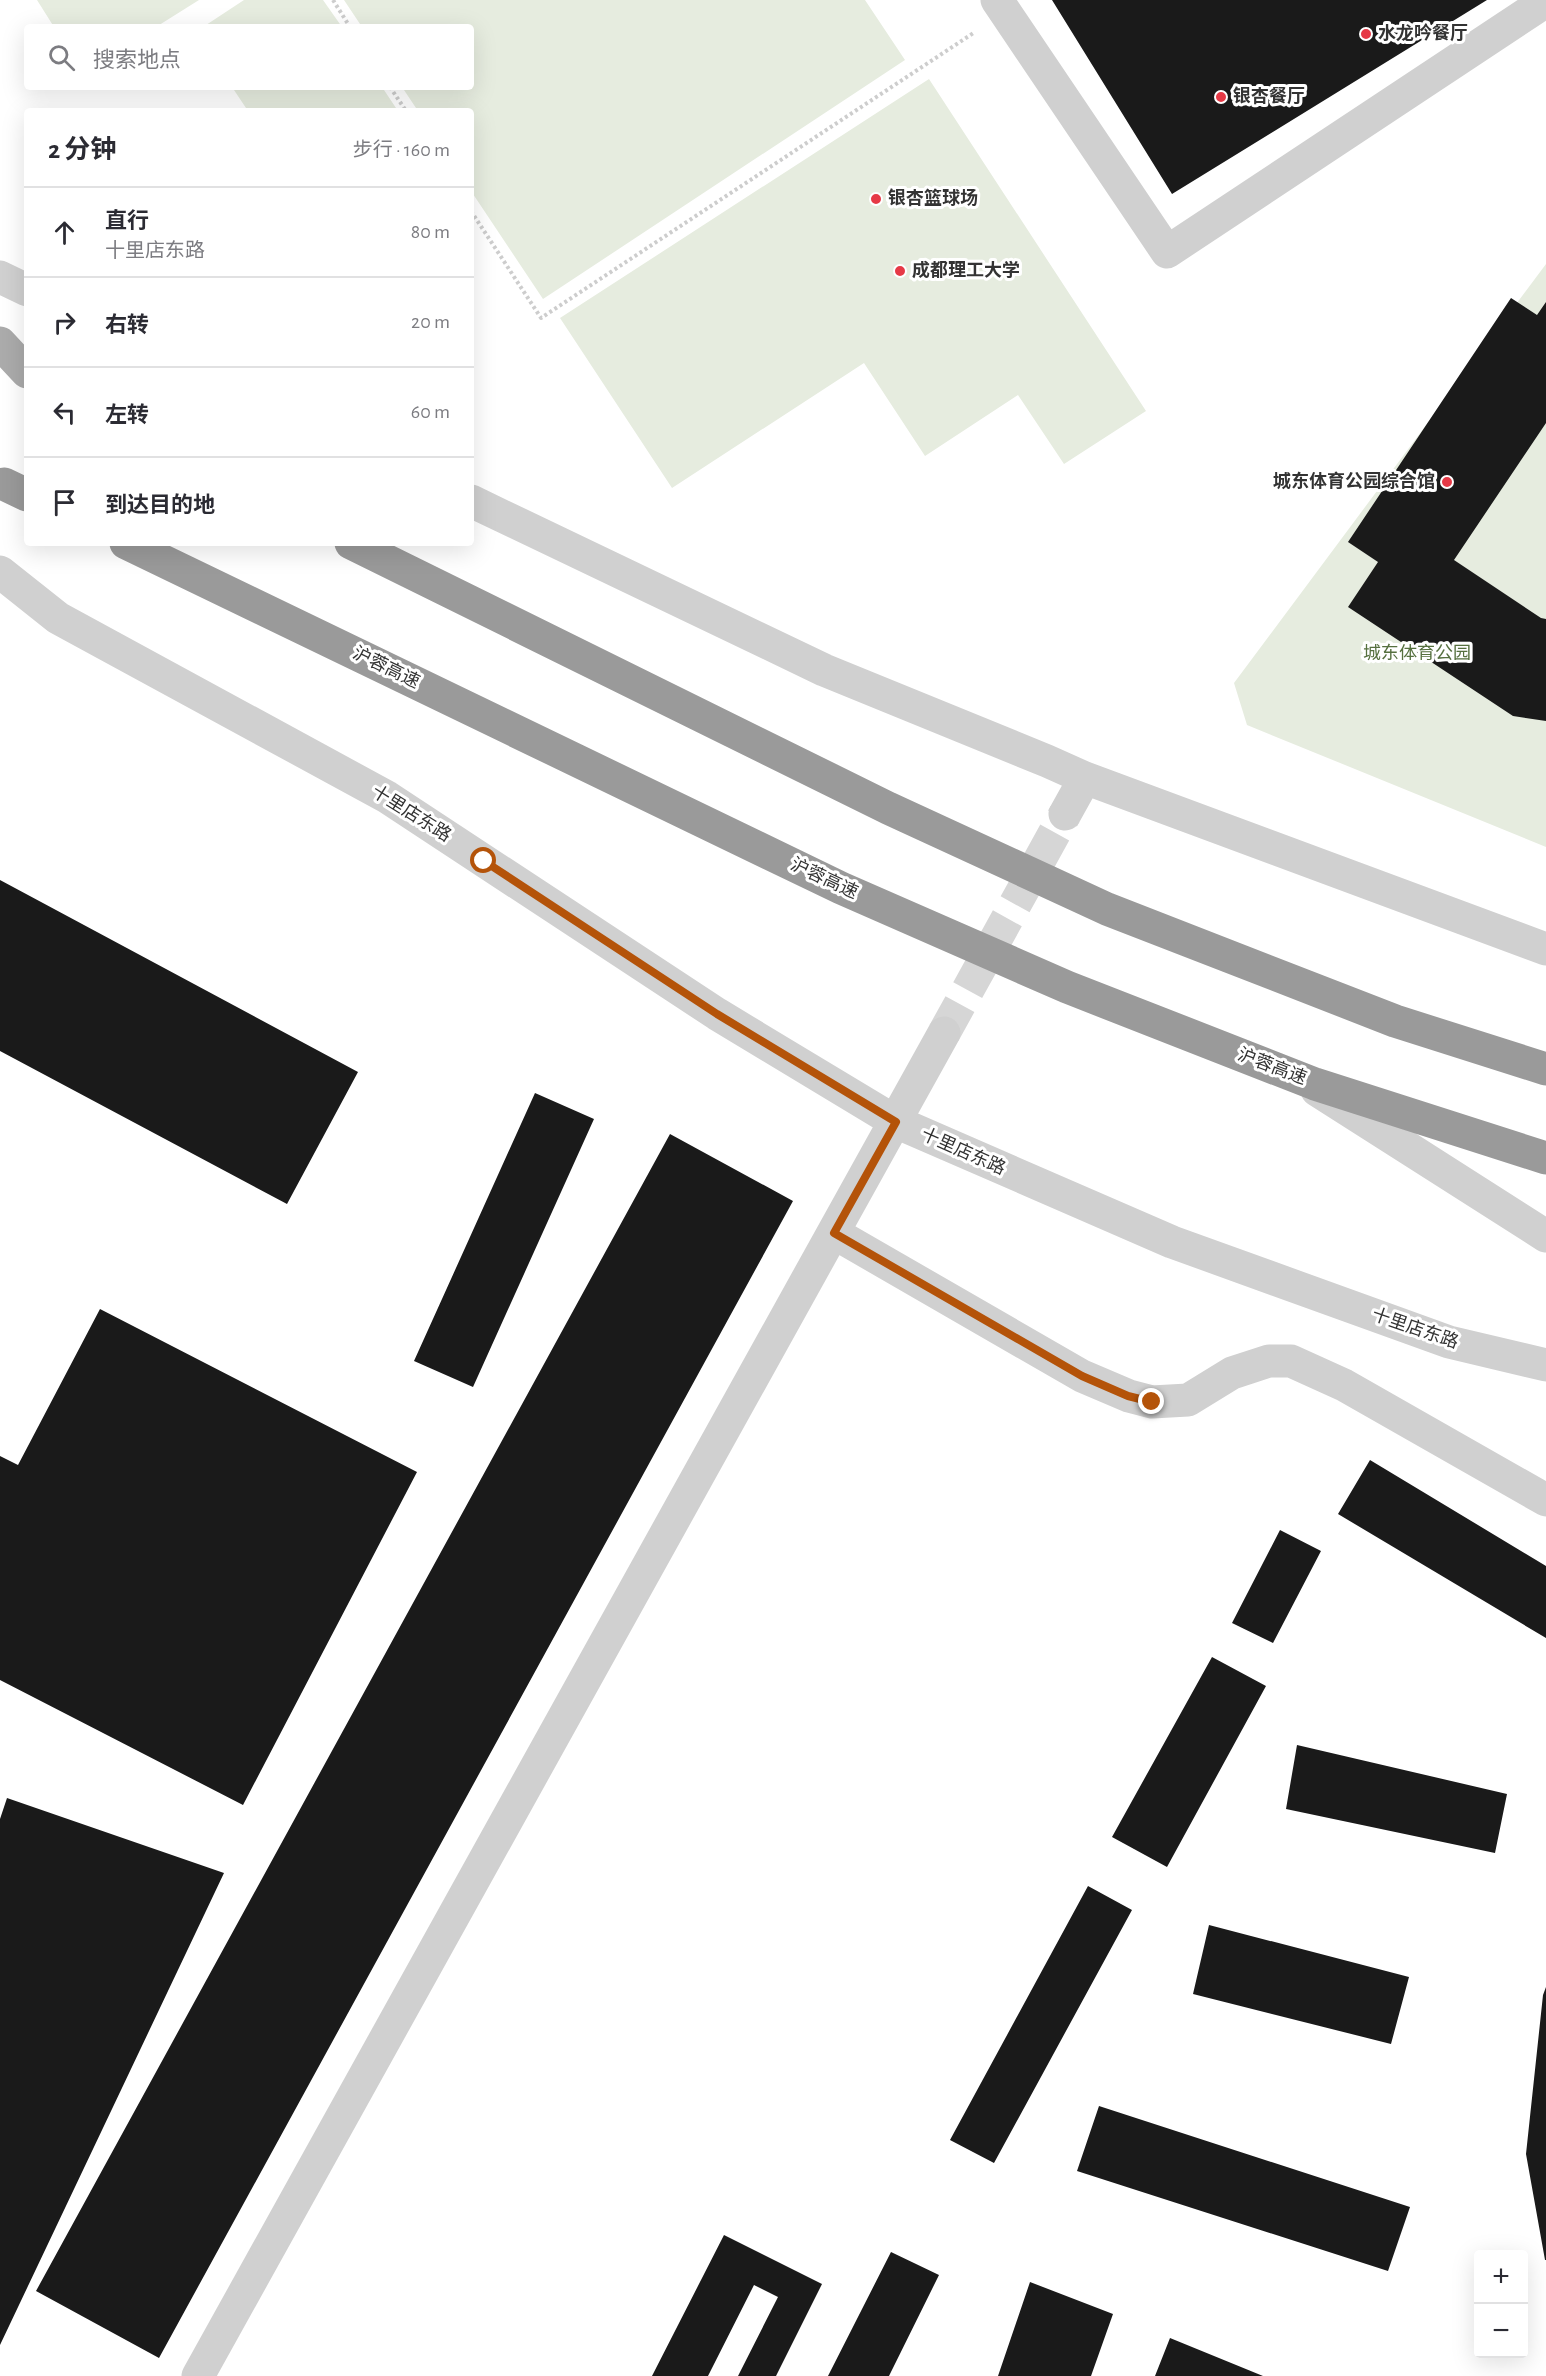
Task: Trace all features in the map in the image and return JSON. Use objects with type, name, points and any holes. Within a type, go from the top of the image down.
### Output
[{"type":"highway","name":"沪蓉高速","points":[[132,546],[840,888],[1067,987],[1295,1076],[1546,1158]]},
{"type":"highway","points":[[357,546],[888,808],[1107,909],[1395,1021],[1546,1069]]},
{"type":"main road","points":[[0,343],[24,369]]},
{"type":"main road","points":[[0,368],[24,380]]},
{"type":"street","points":[[1001,6],[1167,252],[1546,1]]},
{"type":"street","points":[[0,277],[24,289]]},
{"type":"street","points":[[474,502],[824,669],[1085,778],[1546,949]]},
{"type":"street","name":"十里店东路","points":[[0,572],[58,618],[387,797],[717,1014],[896,1122],[1172,1242],[1449,1342],[1546,1365]]},
{"type":"street","points":[[1065,814],[1085,778]]},
{"type":"street","points":[[198,2376],[944,1034]]},
{"type":"street","points":[[1295,1076],[1546,1236]]},
{"type":"street","points":[[834,1233],[1082,1376],[1128,1396],[1152,1402],[1188,1400],[1232,1372],[1269,1361],[1291,1361],[1344,1385],[1546,1500]]},
{"type":"path","points":[[333,0],[348,24]]},
{"type":"path","points":[[474,216],[541,318],[1001,6]]},
{"type":"path","points":[[392,90],[403,108]]},
{"type":"green space","points":[[37,0],[199,0],[161,24],[52,24]]},
{"type":"green space","points":[[244,0],[323,0],[340,24],[208,24]]},
{"type":"green space","points":[[344,0],[865,0],[905,60],[543,299],[474,196],[474,108],[416,108],[404,90],[474,90],[474,24],[360,24]]},
{"type":"green space","name":"银杏篮球场","points":[[929,79],[1146,411],[1064,464],[1018,395],[925,456],[864,363],[672,488],[560,318]]},
{"type":"green space","points":[[234,90],[384,90],[396,108],[246,108]]},
{"type":"green space","name":"城东体育公园","points":[[1546,264],[1546,847],[1247,725],[1234,683]]},
{"type":"building","name":"银杏餐厅","points":[[1052,0],[1487,0],[1172,194]]},
{"type":"building","name":"城东体育公园综合馆","points":[[1511,298],[1537,315],[1546,302],[1546,423],[1454,560],[1541,618],[1546,619],[1546,721],[1513,716],[1348,607],[1378,562],[1348,542]]},
{"type":"building","points":[[0,880],[358,1072],[287,1204],[0,1051]]},
{"type":"building","points":[[535,1093],[594,1119],[473,1387],[414,1361]]},
{"type":"building","points":[[670,1134],[793,1201],[159,2358],[36,2291]]},
{"type":"building","points":[[100,1309],[417,1472],[243,1805],[0,1680],[0,1456],[18,1465]]},
{"type":"building","points":[[1370,1460],[1546,1566],[1546,1638],[1338,1514]]},
{"type":"building","points":[[1280,1530],[1321,1551],[1273,1643],[1232,1623]]},
{"type":"building","points":[[1212,1657],[1266,1686],[1167,1867],[1112,1837]]},
{"type":"building","points":[[1297,1745],[1507,1794],[1495,1853],[1286,1809]]},
{"type":"building","points":[[7,1798],[224,1873],[0,2345],[0,1819]]},
{"type":"building","points":[[1088,1886],[1132,1910],[994,2163],[950,2140]]},
{"type":"building","points":[[1209,1925],[1409,1977],[1391,2044],[1193,1994]]},
{"type":"building","points":[[1546,1987],[1545,2260],[1526,2154],[1543,1995]]},
{"type":"building","points":[[1099,2106],[1410,2207],[1388,2271],[1077,2171]]},
{"type":"building","points":[[724,2235],[822,2284],[776,2376],[738,2376],[778,2297],[754,2285],[708,2376],[652,2376]]},
{"type":"building","points":[[891,2252],[939,2275],[889,2376],[828,2376]]},
{"type":"building","points":[[1030,2282],[1113,2314],[1091,2376],[998,2376]]},
{"type":"building","points":[[1170,2338],[1263,2376],[1155,2376]]},
{"type":"tunnel","points":[[944,1033],[1065,814]]},
{"type":"place","name":"水龙吟餐厅","points":[[1366,34]]},
{"type":"place","name":"银杏餐厅","points":[[1221,97]]},
{"type":"place","name":"银杏篮球场","points":[[876,199]]},
{"type":"place","name":"成都理工大学","points":[[900,271]]},
{"type":"place","name":"城东体育公园综合馆","points":[[1447,482]]},
{"type":"route","points":[[484,861],[717,1014],[896,1122],[834,1233],[1082,1376],[1128,1396],[1152,1402]]}]
